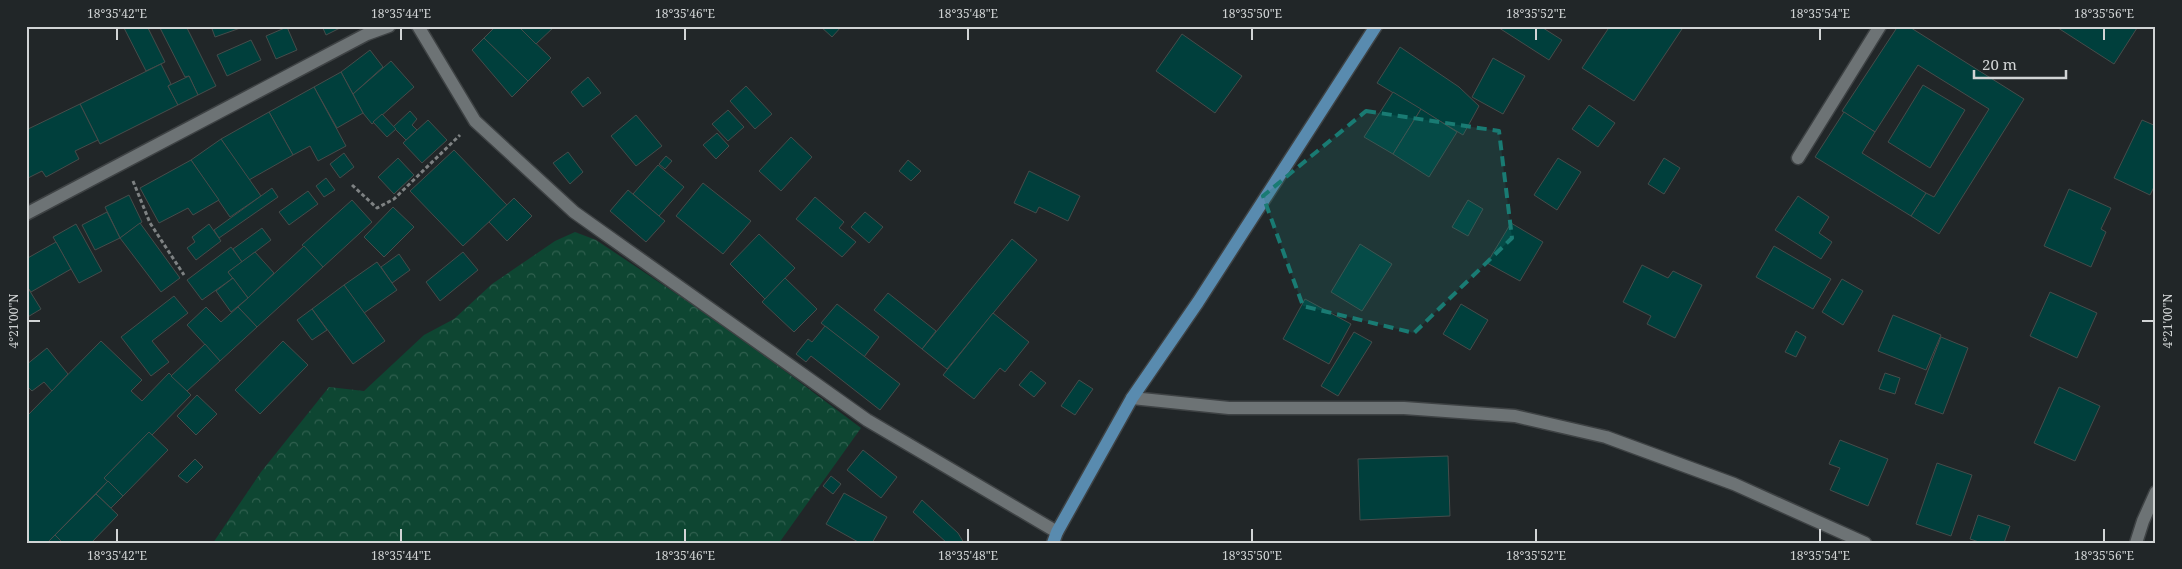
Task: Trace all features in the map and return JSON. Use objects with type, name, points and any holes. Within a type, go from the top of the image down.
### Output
[{"type":"main road","points":[[1055,538],[1132,398],[1198,302],[1376,26]]},
{"type":"street","points":[[26,214],[367,34],[389,26]]},
{"type":"street","points":[[418,26],[475,121],[574,212],[859,414],[1055,538]]},
{"type":"street","points":[[1798,158],[1880,26]]},
{"type":"street","points":[[1132,398],[1229,408],[1404,408],[1515,416],[1606,437],[1734,484],[1865,543]]},
{"type":"street","points":[[2136,543],[2143,520],[2156,492]]},
{"type":"path","points":[[352,185],[376,208],[394,200],[475,121]]},
{"type":"path","points":[[125,162],[150,223],[184,275]]},
{"type":"highlighted area","points":[[1366,111],[1499,131],[1512,238],[1414,333],[1303,306],[1263,196]]},
{"type":"green space","points":[[575,232],[596,240],[723,325],[861,428],[779,543],[213,543],[261,472],[329,387],[364,391],[424,335],[454,319],[492,284],[555,241]]},
{"type":"building","points":[[123,26],[147,26],[165,62],[146,71]]},
{"type":"building","points":[[163,26],[186,26],[216,86],[198,95],[189,76],[185,77],[160,28]]},
{"type":"building","points":[[211,26],[246,26],[215,37]]},
{"type":"building","points":[[322,26],[344,26],[326,35]]},
{"type":"building","points":[[496,26],[518,26],[551,58],[528,81],[484,38]]},
{"type":"building","points":[[518,26],[555,26],[536,44]]},
{"type":"building","points":[[820,26],[842,26],[832,37]]},
{"type":"building","points":[[1496,26],[1540,26],[1562,40],[1549,60]]},
{"type":"building","points":[[1610,26],[1684,26],[1634,101],[1582,68]]},
{"type":"building","points":[[1898,26],[1908,26],[2024,99],[1939,234],[1911,216],[1926,193],[1934,197],[1989,109],[1918,65],[1875,132],[1842,111]]},
{"type":"building","points":[[2055,26],[2134,26],[2137,28],[2114,64]]},
{"type":"building","points":[[287,27],[297,50],[276,59],[266,36]]},
{"type":"building","points":[[1182,34],[1242,76],[1215,113],[1156,71]]},
{"type":"building","points":[[484,38],[528,81],[512,97],[472,50]]},
{"type":"building","points":[[251,40],[261,60],[227,76],[217,55]]},
{"type":"building","points":[[1400,47],[1459,87],[1479,106],[1463,135],[1377,83]]},
{"type":"building","points":[[370,50],[383,67],[353,94],[341,72]]},
{"type":"building","points":[[1493,58],[1525,76],[1503,114],[1472,97]]},
{"type":"building","points":[[391,61],[414,87],[372,124],[363,113],[353,94]]},
{"type":"building","points":[[161,64],[171,84],[168,86],[178,105],[100,144],[80,104]]},
{"type":"building","points":[[341,72],[363,113],[337,128],[314,87]]},
{"type":"building","points":[[189,76],[198,95],[178,105],[168,86]]},
{"type":"building","points":[[588,77],[601,93],[583,107],[571,92]]},
{"type":"building","points":[[1923,85],[1965,110],[1930,168],[1888,142]]},
{"type":"building","points":[[746,86],[772,114],[755,129],[730,101]]},
{"type":"building","points":[[314,87],[346,146],[318,161],[310,146],[293,155],[269,112]]},
{"type":"building","points":[[1393,92],[1421,109],[1393,154],[1364,137]]},
{"type":"building","points":[[80,104],[98,140],[75,151],[79,159],[46,177],[42,171],[26,179],[26,130]]},
{"type":"building","points":[[1589,105],[1615,123],[1598,147],[1572,129]]},
{"type":"building","points":[[1421,109],[1457,132],[1429,177],[1393,154]]},
{"type":"building","points":[[728,110],[744,127],[728,141],[712,124]]},
{"type":"building","points":[[410,111],[417,119],[412,125],[417,130],[406,140],[393,127]]},
{"type":"building","points":[[269,112],[293,155],[249,180],[221,139]]},
{"type":"building","points":[[1844,112],[1875,132],[1862,153],[1926,193],[1911,216],[1815,157]]},
{"type":"building","points":[[382,114],[396,129],[387,137],[373,122]]},
{"type":"building","points":[[636,115],[662,146],[636,166],[611,136]]},
{"type":"building","points":[[428,120],[447,140],[422,163],[403,143]]},
{"type":"building","points":[[2142,120],[2156,126],[2156,183],[2150,195],[2114,178]]},
{"type":"building","points":[[717,133],[729,146],[716,159],[703,145]]},
{"type":"building","points":[[791,137],[812,157],[781,191],[759,171]]},
{"type":"building","points":[[221,139],[261,196],[230,217],[191,160]]},
{"type":"building","points":[[454,150],[507,205],[463,246],[410,191]]},
{"type":"building","points":[[568,152],[583,172],[570,184],[553,163]]},
{"type":"building","points":[[344,153],[354,167],[340,178],[330,164]]},
{"type":"building","points":[[666,156],[672,161],[665,169],[659,164]]},
{"type":"building","points":[[398,158],[414,175],[394,194],[378,177]]},
{"type":"building","points":[[1558,158],[1581,172],[1557,210],[1534,195]]},
{"type":"building","points":[[1664,158],[1680,168],[1664,194],[1648,184]]},
{"type":"building","points":[[191,160],[219,200],[193,215],[188,208],[159,223],[140,188]]},
{"type":"building","points":[[908,160],[921,171],[911,181],[899,171]]},
{"type":"building","points":[[658,165],[684,187],[659,216],[633,194]]},
{"type":"building","points":[[1029,171],[1080,196],[1068,221],[1039,207],[1036,213],[1014,203]]},
{"type":"building","points":[[326,178],[335,190],[324,197],[316,186]]},
{"type":"building","points":[[703,183],[751,221],[723,254],[676,216]]},
{"type":"building","points":[[272,188],[278,197],[219,238],[214,230]]},
{"type":"building","points":[[2069,189],[2111,208],[2101,229],[2106,232],[2091,267],[2044,246]]},
{"type":"building","points":[[628,190],[665,221],[646,242],[610,211]]},
{"type":"building","points":[[308,191],[318,204],[289,225],[279,212]]},
{"type":"building","points":[[129,195],[142,222],[120,238],[105,207]]},
{"type":"building","points":[[1798,196],[1829,217],[1819,233],[1832,242],[1821,259],[1775,230]]},
{"type":"building","points":[[815,197],[844,222],[839,228],[856,242],[842,257],[796,219]]},
{"type":"building","points":[[514,198],[532,216],[507,241],[489,222]]},
{"type":"building","points":[[352,200],[372,222],[323,267],[302,245]]},
{"type":"building","points":[[1468,200],[1483,209],[1468,236],[1452,227]]},
{"type":"building","points":[[393,207],[414,227],[384,257],[364,237]]},
{"type":"building","points":[[107,212],[120,238],[95,250],[82,225]]},
{"type":"building","points":[[865,212],[883,227],[869,243],[851,227]]},
{"type":"building","points":[[140,223],[180,278],[161,292],[120,238]]},
{"type":"building","points":[[1511,223],[1543,242],[1520,281],[1487,263]]},
{"type":"building","points":[[76,224],[102,271],[79,283],[53,237]]},
{"type":"building","points":[[209,224],[221,241],[196,260],[187,248],[195,242],[192,237]]},
{"type":"building","points":[[262,228],[271,240],[242,262],[233,249]]},
{"type":"building","points":[[759,234],[795,268],[765,299],[730,264]]},
{"type":"building","points":[[1012,239],[1037,260],[947,369],[922,349]]},
{"type":"building","points":[[56,242],[71,269],[31,292],[26,285],[26,259]]},
{"type":"building","points":[[1360,244],[1392,264],[1362,311],[1331,292]]},
{"type":"building","points":[[304,246],[323,267],[257,327],[238,307]]},
{"type":"building","points":[[1774,246],[1831,279],[1813,309],[1756,277]]},
{"type":"building","points":[[231,247],[242,262],[228,272],[233,278],[202,300],[187,280]]},
{"type":"building","points":[[255,252],[274,273],[248,298],[228,272]]},
{"type":"building","points":[[463,252],[478,270],[440,301],[426,282]]},
{"type":"building","points":[[399,254],[410,270],[392,283],[381,267]]},
{"type":"building","points":[[377,262],[397,290],[364,313],[344,285]]},
{"type":"building","points":[[1642,265],[1668,278],[1673,271],[1702,285],[1675,338],[1647,324],[1651,316],[1623,302]]},
{"type":"building","points":[[233,278],[248,298],[231,312],[216,291]]},
{"type":"building","points":[[785,278],[817,309],[794,332],[762,302]]},
{"type":"building","points":[[1842,279],[1863,291],[1843,325],[1822,312]]},
{"type":"building","points":[[26,285],[41,309],[26,318]]},
{"type":"building","points":[[344,285],[385,341],[353,364],[312,309]]},
{"type":"building","points":[[2050,292],[2097,313],[2077,358],[2030,336]]},
{"type":"building","points":[[888,293],[936,331],[922,349],[874,310]]},
{"type":"building","points":[[174,296],[188,313],[152,341],[169,362],[151,376],[121,337]]},
{"type":"building","points":[[1305,299],[1351,324],[1329,364],[1283,339]]},
{"type":"building","points":[[837,304],[879,337],[864,357],[821,323]]},
{"type":"building","points":[[1461,304],[1488,320],[1470,350],[1443,334]]},
{"type":"building","points":[[206,307],[221,322],[238,307],[257,327],[220,361],[187,325]]},
{"type":"building","points":[[312,309],[327,330],[312,340],[297,320]]},
{"type":"building","points":[[993,313],[1029,342],[1005,372],[1000,368],[974,399],[943,375]]},
{"type":"building","points":[[1893,315],[1941,335],[1926,370],[1878,351]]},
{"type":"building","points":[[825,326],[900,384],[880,410],[811,356],[806,362],[796,354],[808,339],[812,342]]},
{"type":"building","points":[[1796,331],[1806,337],[1796,357],[1785,352]]},
{"type":"building","points":[[1354,332],[1372,342],[1338,396],[1321,386]]},
{"type":"building","points":[[1941,337],[1968,348],[1943,414],[1915,404]]},
{"type":"building","points":[[101,341],[142,380],[131,391],[142,401],[169,373],[191,395],[152,435],[149,432],[104,478],[108,481],[47,543],[26,543],[26,417]]},
{"type":"building","points":[[283,341],[308,365],[260,414],[235,390]]},
{"type":"building","points":[[205,344],[220,361],[187,391],[171,376]]},
{"type":"building","points":[[47,348],[68,374],[52,391],[44,382],[32,391],[26,385],[26,365]]},
{"type":"building","points":[[1031,371],[1046,383],[1034,397],[1019,385]]},
{"type":"building","points":[[1885,373],[1900,378],[1895,394],[1879,389]]},
{"type":"building","points":[[1079,380],[1093,389],[1075,415],[1061,406]]},
{"type":"building","points":[[2059,387],[2100,406],[2075,461],[2034,443]]},
{"type":"building","points":[[197,395],[217,414],[196,435],[177,416]]},
{"type":"building","points":[[149,432],[168,450],[123,496],[104,478]]},
{"type":"building","points":[[1840,440],[1888,459],[1868,506],[1830,490],[1840,468],[1829,464]]},
{"type":"building","points":[[863,450],[897,477],[881,498],[847,470]]},
{"type":"building","points":[[1448,456],[1450,516],[1360,520],[1358,459]]},
{"type":"building","points":[[195,459],[203,467],[187,483],[178,476]]},
{"type":"building","points":[[1937,463],[1972,475],[1951,536],[1916,524]]},
{"type":"building","points":[[831,476],[841,484],[833,494],[823,486]]},
{"type":"building","points":[[108,481],[123,496],[111,508],[96,494]]},
{"type":"building","points":[[844,493],[887,517],[872,543],[860,543],[826,524]]},
{"type":"building","points":[[96,494],[118,515],[91,543],[63,543],[55,535]]},
{"type":"building","points":[[922,500],[958,533],[964,543],[947,543],[913,512]]},
{"type":"building","points":[[1978,515],[2010,526],[2004,543],[1982,543],[1970,539]]},
{"type":"building","points":[[55,535],[63,543],[47,543]]}]
